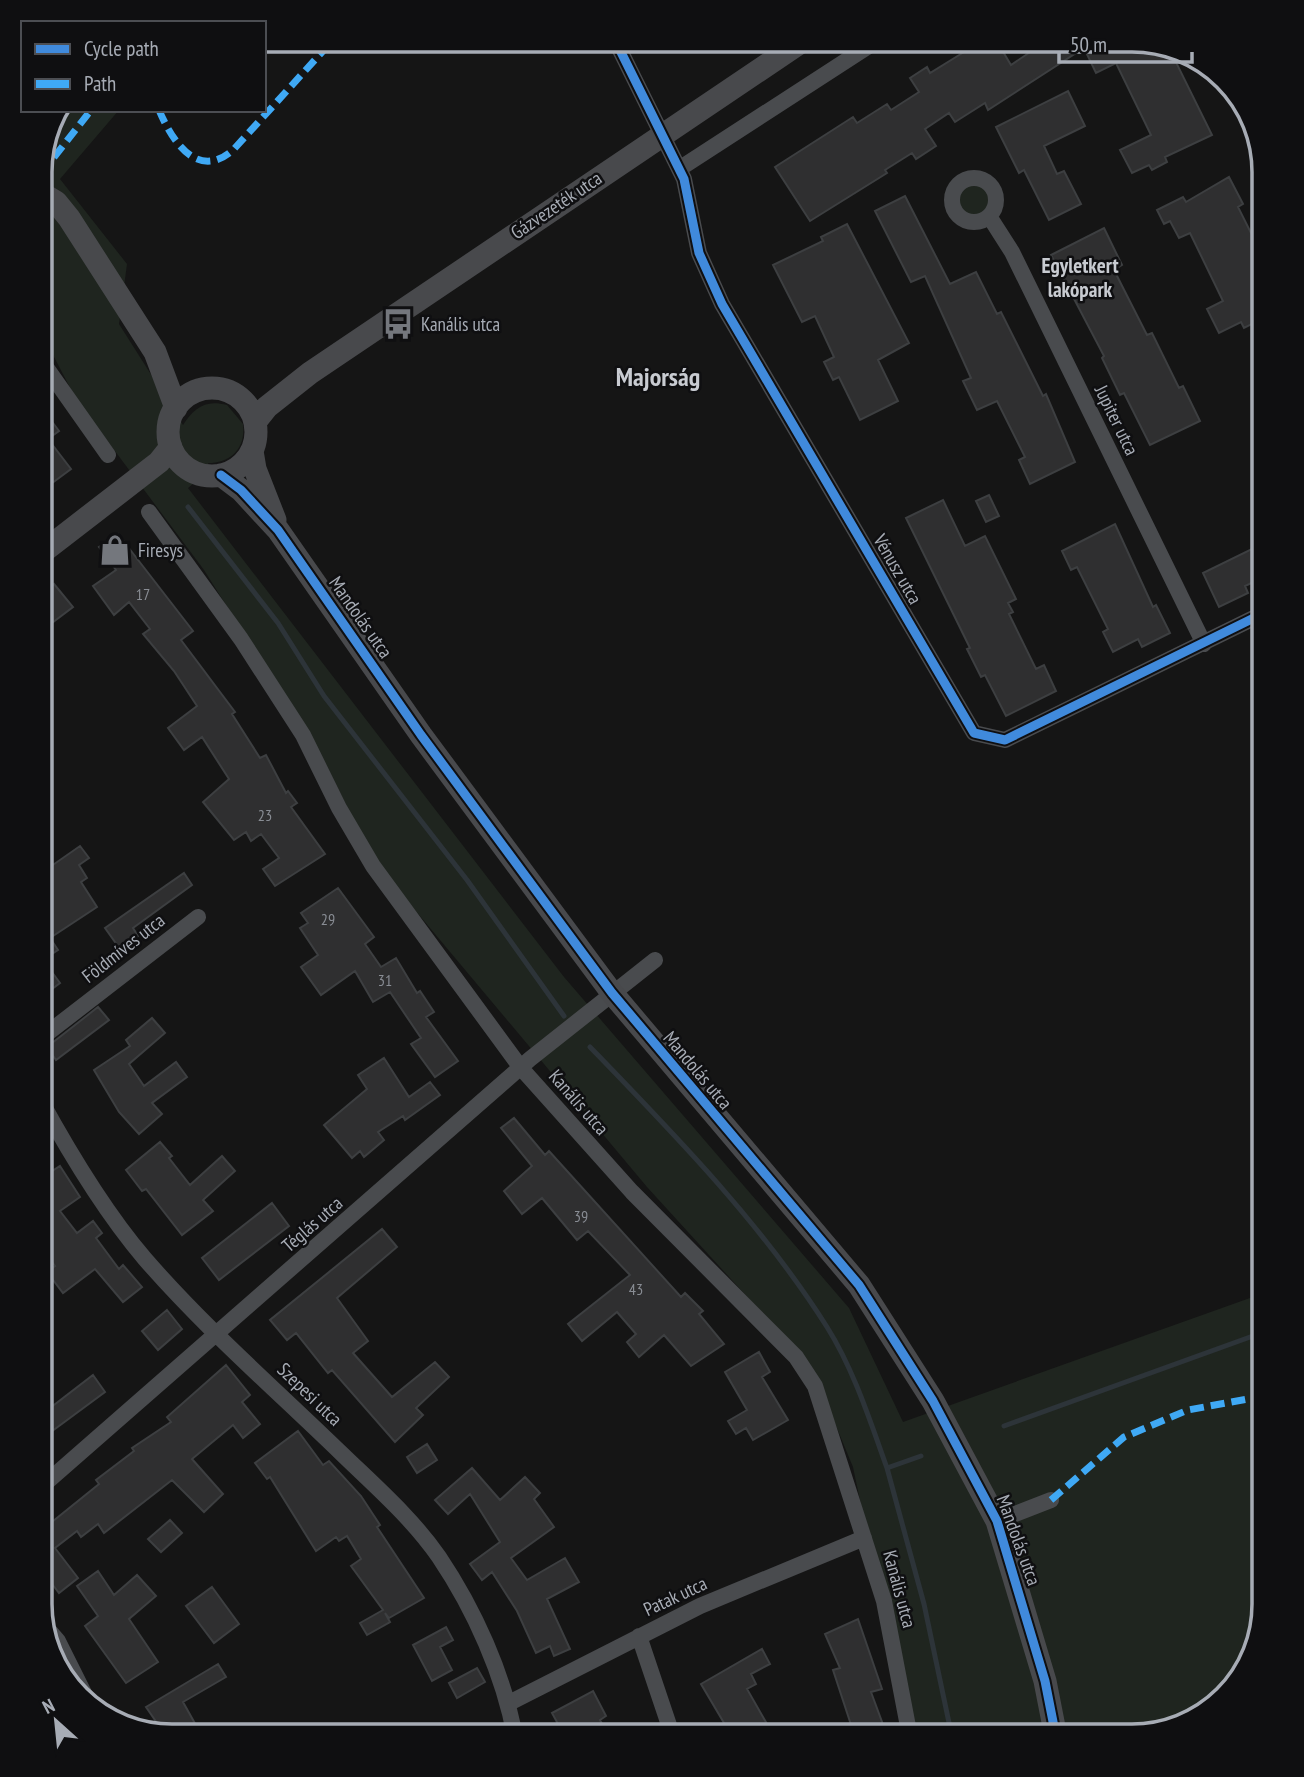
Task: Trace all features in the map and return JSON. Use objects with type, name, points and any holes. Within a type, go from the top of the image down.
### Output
[{"type":"street","name":"Vénusz utca","points":[[621,52],[684,179],[699,253],[722,304],[974,733],[1004,740],[1252,619]]},
{"type":"street","name":"Gázvezeték utca","points":[[255,422],[267,407],[310,373],[785,53]]},
{"type":"street","points":[[679,169],[858,53]]},
{"type":"street","points":[[53,200],[69,218],[155,352],[176,408]]},
{"type":"street","name":"Jupiter utca","points":[[989,216],[1012,252],[1204,645]]},
{"type":"street","points":[[155,352],[186,379],[205,389]]},
{"type":"street","name":"Gázvezeték utca","points":[[239,397],[259,394],[310,373]]},
{"type":"street","points":[[53,377],[108,455]]},
{"type":"street","points":[[113,495],[167,473],[221,475],[240,467],[252,451],[255,422],[249,408],[239,397],[223,390],[205,389],[194,393],[176,408],[168,434],[171,447],[180,462],[194,472]]},
{"type":"street","points":[[53,544],[159,462],[171,447]]},
{"type":"street","name":"Mandolás utca","points":[[252,451],[255,469],[278,530]]},
{"type":"street","name":"Mandolás utca","points":[[221,475],[241,490],[278,530],[421,735],[612,992],[859,1284],[933,1401],[996,1521],[1045,1681],[1053,1724]]},
{"type":"street","name":"Kanális utca","points":[[149,512],[241,639],[303,736],[339,808],[373,866],[522,1068],[632,1192],[796,1357],[815,1386],[884,1601],[907,1724]]},
{"type":"street","name":"Földmíves utca","points":[[52,1029],[198,917]]},
{"type":"street","name":"Téglás utca","points":[[52,1478],[522,1068],[612,992],[655,960]]},
{"type":"street","name":"Szepesi utca","points":[[52,1120],[92,1185],[144,1258],[218,1335],[405,1515],[438,1556],[465,1602],[509,1703],[513,1724]]},
{"type":"street","points":[[996,1521],[1051,1500]]},
{"type":"street","name":"Patak utca","points":[[509,1703],[639,1636],[736,1591],[864,1538]]},
{"type":"street","points":[[639,1636],[669,1724]]},
{"type":"street","points":[[61,1646],[74,1674]]},
{"type":"shaded area","points":[[69,112],[117,112],[60,179],[127,264],[119,324],[183,425],[201,406],[212,403],[227,405],[243,424],[242,440],[235,452],[224,460],[208,463],[211,469],[188,488],[564,977],[849,1308],[903,1422],[1252,1297],[1252,1605],[1247,1636],[1235,1665],[1227,1678],[1205,1700],[1177,1715],[1147,1723],[907,1724],[853,1467],[812,1368],[647,1187],[373,860],[326,764],[204,570],[76,399],[53,355],[53,165],[57,141]]},
{"type":"shaded area","points":[[974,184],[985,189],[990,200],[985,211],[974,216],[963,211],[958,200],[963,189]]},
{"type":"building","points":[[963,53],[1004,53],[1011,65],[1029,53],[1076,53],[988,110],[985,103],[955,122],[949,113],[925,129],[936,146],[916,159],[912,153],[885,170],[887,173],[810,221],[775,167],[853,117],[857,123],[887,104],[891,110],[919,92],[910,78],[927,67],[930,73]]},
{"type":"building","points":[[1086,53],[1139,53],[1176,62],[1212,135],[1165,157],[1167,162],[1152,170],[1149,165],[1132,173],[1120,150],[1151,135],[1116,63],[1096,73]]},
{"type":"building","points":[[1068,91],[1085,126],[1044,146],[1057,174],[1064,171],[1081,204],[1049,220],[1024,170],[1019,173],[996,127]]},
{"type":"building","points":[[1229,177],[1243,204],[1238,207],[1252,235],[1252,324],[1244,328],[1241,322],[1219,333],[1207,309],[1223,301],[1190,233],[1179,238],[1170,221],[1164,224],[1157,210],[1183,197],[1186,202]]},
{"type":"building","points":[[905,196],[950,284],[976,272],[997,314],[1001,312],[1043,396],[1046,394],[1075,462],[1030,484],[1019,460],[1025,457],[997,401],[977,410],[963,381],[971,378],[925,276],[911,282],[875,211]]},
{"type":"building","points":[[847,224],[909,343],[878,360],[898,401],[860,420],[839,377],[833,380],[824,362],[834,357],[815,316],[802,322],[773,265],[823,241],[821,237]]},
{"type":"building","points":[[1104,228],[1122,265],[1114,270],[1147,335],[1152,333],[1179,388],[1183,386],[1200,421],[1150,445],[1124,393],[1120,395],[1102,358],[1104,356],[1051,255]]},
{"type":"building","points":[[53,423],[59,431],[53,436]]},
{"type":"building","points":[[53,445],[71,469],[53,483]]},
{"type":"building","points":[[989,495],[999,516],[986,522],[976,501]]},
{"type":"building","points":[[943,500],[965,546],[985,536],[1016,599],[1008,603],[1013,612],[1009,614],[1036,669],[1044,665],[1056,691],[1006,716],[985,675],[981,677],[967,649],[970,648],[906,518]]},
{"type":"building","points":[[1115,524],[1153,607],[1156,605],[1170,633],[1142,647],[1138,639],[1113,652],[1103,632],[1108,629],[1077,567],[1071,570],[1062,551]]},
{"type":"building","points":[[118,534],[193,631],[181,640],[235,712],[232,714],[260,758],[266,755],[286,793],[288,791],[297,803],[291,807],[325,854],[275,886],[263,869],[279,858],[261,834],[251,841],[246,832],[234,840],[203,802],[229,779],[202,737],[184,750],[168,728],[197,706],[174,671],[143,634],[150,629],[129,602],[114,615],[93,586],[116,570],[99,547]]},
{"type":"building","points":[[1252,549],[1252,583],[1245,586],[1248,593],[1219,607],[1203,573]]},
{"type":"building","points":[[53,585],[73,607],[53,622]]},
{"type":"building","points":[[80,846],[89,858],[79,865],[87,878],[81,882],[97,907],[52,936],[53,865]]},
{"type":"building","points":[[184,873],[192,885],[133,928],[138,936],[120,949],[105,928]]},
{"type":"building","points":[[338,888],[374,937],[365,944],[381,967],[396,958],[417,993],[420,991],[434,1012],[426,1017],[458,1061],[435,1077],[411,1044],[421,1038],[390,992],[373,1002],[355,971],[321,995],[301,967],[318,955],[300,928],[308,923],[301,913]]},
{"type":"building","points":[[52,942],[58,950],[52,954]]},
{"type":"building","points":[[52,973],[60,983],[52,989]]},
{"type":"building","points":[[98,1007],[109,1020],[56,1060],[52,1055],[52,1043]]},
{"type":"building","points":[[152,1018],[165,1033],[129,1064],[144,1086],[176,1062],[187,1077],[152,1103],[162,1114],[139,1134],[119,1112],[94,1070],[130,1046],[126,1040]]},
{"type":"building","points":[[384,1058],[409,1097],[430,1082],[440,1095],[405,1120],[403,1116],[378,1132],[384,1140],[364,1157],[360,1151],[352,1158],[324,1125],[367,1089],[358,1075]]},
{"type":"building","points":[[514,1118],[545,1155],[549,1151],[681,1297],[685,1293],[703,1311],[699,1314],[724,1344],[691,1366],[664,1335],[639,1357],[627,1342],[636,1334],[617,1312],[582,1341],[568,1324],[630,1275],[588,1231],[577,1240],[542,1198],[522,1214],[504,1191],[532,1166],[501,1128]]},
{"type":"building","points":[[160,1142],[190,1185],[222,1156],[235,1171],[203,1200],[213,1211],[182,1235],[146,1189],[142,1191],[126,1170]]},
{"type":"building","points":[[60,1166],[80,1197],[60,1211],[77,1233],[93,1221],[102,1233],[96,1238],[119,1269],[123,1265],[142,1287],[123,1302],[95,1269],[63,1293],[52,1279],[52,1268],[55,1266],[52,1262],[52,1171]]},
{"type":"building","points":[[272,1203],[289,1226],[219,1280],[202,1258]]},
{"type":"building","points":[[382,1229],[397,1247],[337,1298],[368,1341],[353,1353],[392,1397],[435,1362],[449,1377],[416,1408],[423,1415],[395,1442],[332,1370],[328,1373],[296,1333],[287,1340],[270,1320]]},
{"type":"building","points":[[167,1310],[182,1329],[158,1350],[142,1331]]},
{"type":"building","points":[[759,1352],[770,1372],[762,1377],[788,1420],[753,1440],[746,1428],[736,1434],[728,1421],[747,1410],[725,1372]]},
{"type":"building","points":[[226,1365],[250,1395],[242,1402],[260,1424],[243,1438],[233,1425],[192,1459],[223,1494],[204,1512],[172,1480],[104,1533],[98,1524],[81,1537],[77,1531],[55,1548],[78,1578],[59,1593],[52,1584],[52,1522],[99,1484],[96,1480],[134,1451],[132,1448],[171,1422],[167,1417]]},
{"type":"building","points":[[93,1375],[105,1392],[52,1431],[52,1406]]},
{"type":"building","points":[[298,1431],[323,1465],[329,1461],[361,1496],[380,1525],[377,1527],[424,1598],[389,1618],[385,1613],[390,1622],[367,1635],[360,1623],[383,1610],[351,1566],[361,1559],[347,1536],[339,1541],[336,1537],[316,1551],[270,1477],[267,1479],[255,1463]]},
{"type":"building","points":[[427,1444],[437,1460],[417,1473],[407,1457]]},
{"type":"building","points":[[472,1468],[500,1500],[525,1477],[540,1493],[534,1499],[554,1527],[511,1558],[527,1580],[565,1558],[579,1582],[547,1599],[570,1649],[554,1656],[550,1646],[536,1653],[517,1611],[492,1572],[482,1580],[470,1564],[500,1542],[470,1494],[448,1514],[435,1500]]},
{"type":"building","points":[[170,1520],[182,1533],[161,1552],[148,1539]]},
{"type":"building","points":[[98,1571],[114,1595],[137,1575],[156,1596],[129,1619],[158,1662],[126,1683],[85,1626],[98,1616],[77,1586]]},
{"type":"building","points":[[212,1587],[239,1624],[214,1643],[186,1606]]},
{"type":"building","points":[[858,1619],[882,1689],[871,1692],[883,1724],[851,1724],[833,1670],[840,1668],[825,1634]]},
{"type":"building","points":[[446,1627],[453,1640],[440,1647],[452,1670],[432,1681],[413,1645]]},
{"type":"building","points":[[762,1649],[770,1664],[751,1674],[756,1684],[747,1689],[767,1724],[722,1724],[701,1684]]},
{"type":"building","points":[[218,1664],[226,1677],[183,1702],[195,1724],[157,1723],[146,1707]]},
{"type":"building","points":[[477,1668],[485,1682],[457,1698],[449,1683]]},
{"type":"building","points":[[593,1691],[606,1716],[600,1720],[602,1724],[558,1724],[552,1713]]},
{"type":"waterway","points":[[188,507],[278,623],[324,696],[467,880],[564,1016]]},
{"type":"waterway","points":[[590,1047],[716,1181],[802,1289],[837,1343],[861,1396],[887,1468]]},
{"type":"waterway","points":[[1004,1426],[1252,1336]]},
{"type":"waterway","points":[[921,1456],[887,1468],[924,1604],[949,1724]]},
{"type":"marked path","points":[[160,112],[171,134],[188,154],[209,161],[221,158],[234,149],[322,52]]},
{"type":"marked path","points":[[54,157],[89,112]]},
{"type":"marked path","points":[[1051,1500],[1124,1437],[1188,1410],[1252,1398]]},
{"type":"cycle path","points":[[621,52],[684,179],[699,253],[722,304],[974,733],[1005,740],[1252,619]]},
{"type":"cycle path","points":[[221,475],[241,490],[278,530],[421,735],[612,993],[859,1285],[933,1401],[997,1521],[1045,1681],[1053,1724]]},
{"type":"place","name":"Kanális utca","points":[[398,324]]},
{"type":"place","name":"Firesys","points":[[115,550]]},
{"type":"district","name":"Egyletkert lakópark","points":[[1080,277]]},
{"type":"district","name":"Majorság","points":[[658,376]]}]
